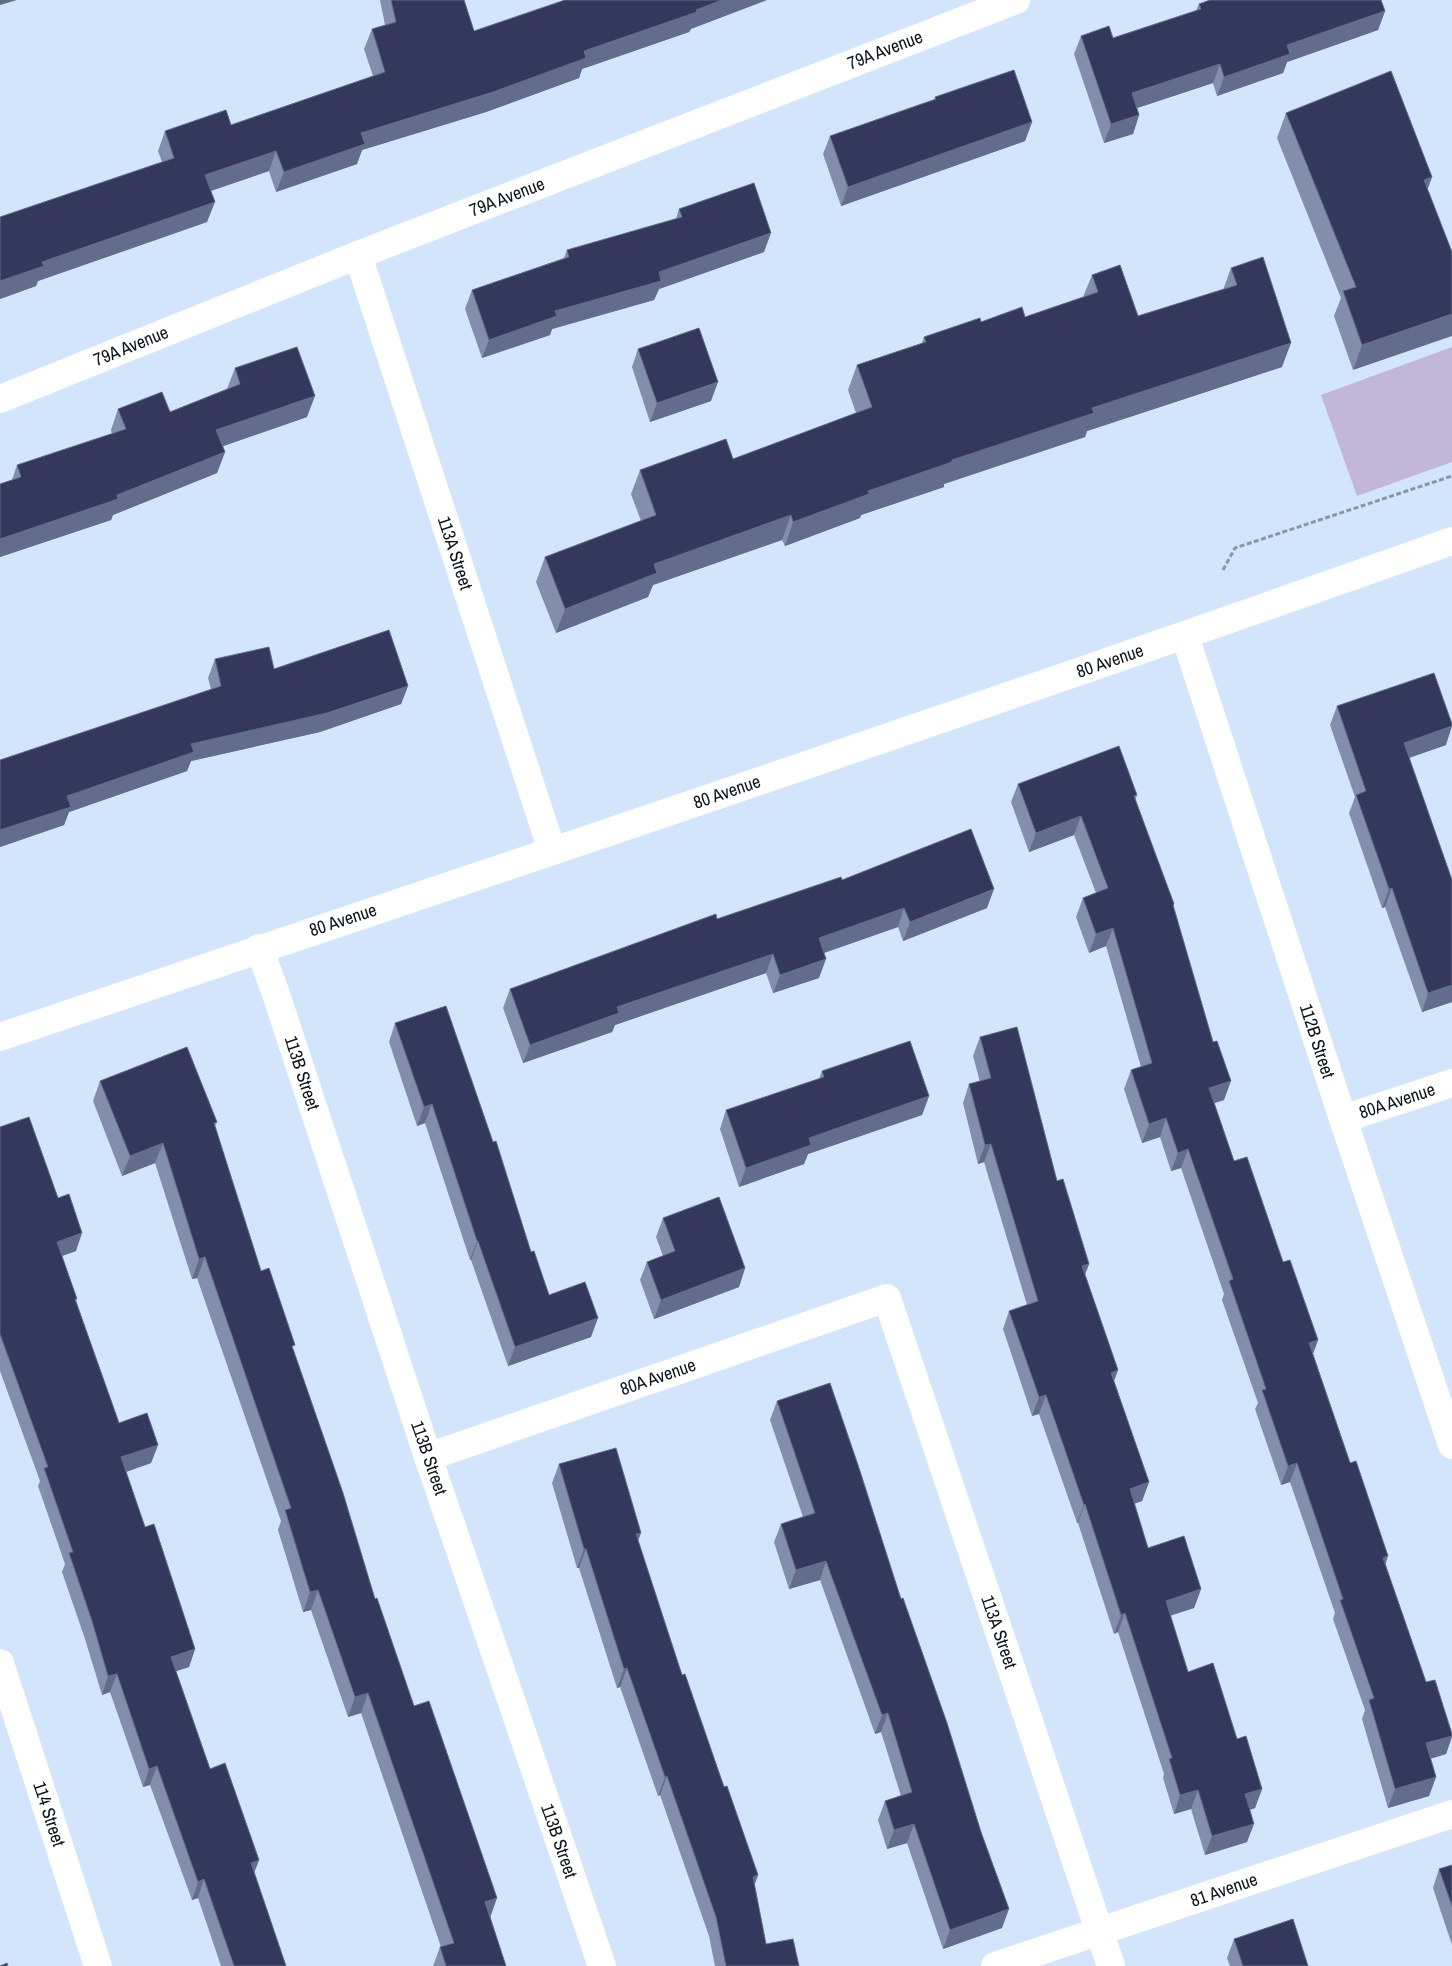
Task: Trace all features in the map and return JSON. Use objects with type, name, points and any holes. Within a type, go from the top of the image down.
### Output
[{"type":"street","name":"79A Avenue","points":[[0,399],[358,255],[1016,0]]},
{"type":"street","name":"113A Street","points":[[358,255],[552,852]]},
{"type":"street","name":"80 Avenue","points":[[0,1037],[259,948],[552,852],[1184,636],[1452,541]]},
{"type":"street","name":"112B Street","points":[[1184,636],[1452,1445]]},
{"type":"street","name":"113B Street","points":[[259,948],[276,994],[428,1457],[602,1966]]},
{"type":"street","name":"80A Avenue","points":[[1343,1119],[1452,1083]]},
{"type":"street","name":"113A Street","points":[[887,1298],[1111,1966]]},
{"type":"street","name":"80A Avenue","points":[[428,1457],[887,1298]]},
{"type":"street","name":"114 Street","points":[[0,1663],[98,1966]]},
{"type":"street","name":"81 Avenue","points":[[995,1966],[1452,1814]]},
{"type":"path","points":[[1223,570],[1235,548],[1452,476]]},
{"type":"shaded area","points":[[1452,347],[1452,462],[1357,496],[1321,395]]},
{"type":"building","points":[[391,0],[464,0],[474,31],[565,0],[722,0],[696,10],[697,12],[584,51],[586,58],[493,92],[361,133],[365,144],[284,172],[276,151],[205,175],[215,202],[42,262],[44,266],[0,281],[0,217],[174,158],[165,131],[226,110],[231,125],[385,72],[372,29],[396,22]]},
{"type":"building","points":[[1210,0],[1381,0],[1385,11],[1287,45],[1290,54],[1224,77],[1220,64],[1132,93],[1139,115],[1111,124],[1081,36],[1109,26],[1113,38],[1201,9],[1199,4]]},
{"type":"building","points":[[1014,70],[1032,122],[848,187],[830,136]]},
{"type":"building","points":[[1391,71],[1432,177],[1424,180],[1452,252],[1452,314],[1362,345],[1343,291],[1356,287],[1286,113]]},
{"type":"building","points":[[754,183],[771,233],[659,272],[661,281],[555,311],[557,316],[489,340],[472,290],[569,257],[567,250],[682,217],[679,209]]},
{"type":"building","points":[[1263,257],[1291,343],[1092,408],[1094,413],[952,460],[952,462],[868,491],[869,494],[793,522],[791,515],[654,564],[657,573],[565,609],[545,557],[656,515],[640,470],[726,439],[733,459],[872,407],[857,365],[926,342],[924,337],[980,318],[981,322],[1022,307],[1025,317],[1098,292],[1092,275],[1120,265],[1138,316],[1237,285],[1231,268]]},
{"type":"building","points":[[699,328],[718,382],[657,403],[638,349]]},
{"type":"building","points":[[297,347],[315,396],[216,430],[225,452],[117,495],[118,499],[0,539],[0,484],[21,477],[17,465],[126,429],[118,409],[162,392],[170,412],[240,384],[235,368]]},
{"type":"building","points":[[389,630],[408,686],[327,713],[191,744],[194,752],[67,796],[71,807],[0,830],[0,760],[221,686],[215,659],[269,647],[274,669]]},
{"type":"building","points":[[1434,673],[1452,726],[1404,743],[1452,880],[1452,985],[1428,993],[1392,888],[1389,889],[1356,795],[1366,791],[1337,706]]},
{"type":"building","points":[[1119,746],[1137,795],[1134,796],[1174,904],[1213,1042],[1217,1041],[1231,1081],[1209,1088],[1234,1161],[1247,1157],[1283,1262],[1290,1260],[1318,1340],[1309,1343],[1350,1463],[1356,1461],[1388,1556],[1383,1558],[1426,1682],[1435,1680],[1452,1734],[1452,1736],[1426,1743],[1436,1777],[1395,1789],[1369,1700],[1374,1698],[1340,1600],[1343,1599],[1297,1463],[1288,1466],[1262,1390],[1266,1389],[1229,1281],[1233,1279],[1188,1149],[1178,1153],[1166,1118],[1149,1124],[1131,1070],[1152,1063],[1113,928],[1096,934],[1083,898],[1108,888],[1081,816],[1036,833],[1018,784]]},
{"type":"building","points":[[971,829],[994,889],[910,922],[904,908],[819,938],[826,959],[780,975],[773,954],[617,1007],[619,1013],[530,1045],[510,989],[716,914],[717,919],[841,877],[842,880]]},
{"type":"building","points":[[446,1006],[493,1142],[496,1141],[531,1252],[534,1251],[549,1295],[585,1282],[598,1318],[515,1347],[477,1241],[432,1104],[424,1107],[395,1023]]},
{"type":"building","points":[[1017,1027],[1057,1181],[1063,1179],[1089,1264],[1082,1266],[1118,1370],[1111,1373],[1149,1482],[1130,1489],[1148,1548],[1184,1536],[1201,1589],[1166,1601],[1188,1672],[1213,1663],[1237,1739],[1246,1736],[1262,1789],[1245,1794],[1254,1824],[1212,1836],[1198,1790],[1180,1795],[1169,1759],[1172,1758],[1125,1613],[1121,1615],[1085,1504],[1046,1395],[1039,1397],[1009,1311],[1038,1301],[991,1144],[985,1145],[969,1084],[991,1078],[980,1037]]},
{"type":"building","points":[[910,1041],[929,1096],[809,1138],[811,1145],[746,1168],[726,1110],[824,1077],[822,1071]]},
{"type":"building","points":[[187,1047],[217,1122],[214,1123],[261,1271],[269,1268],[295,1345],[292,1346],[343,1493],[375,1599],[377,1598],[414,1706],[429,1701],[497,1898],[485,1902],[506,1966],[446,1966],[440,1947],[454,1943],[368,1693],[355,1697],[318,1590],[310,1592],[285,1510],[291,1508],[205,1257],[199,1259],[163,1143],[130,1156],[100,1081]]},
{"type":"building","points":[[29,1117],[58,1198],[69,1194],[82,1233],[57,1242],[119,1423],[147,1413],[158,1445],[121,1457],[145,1527],[154,1524],[195,1649],[171,1657],[210,1769],[225,1763],[259,1860],[251,1863],[286,1966],[234,1966],[204,1879],[198,1882],[157,1766],[149,1769],[117,1674],[108,1676],[69,1553],[73,1552],[44,1468],[48,1467],[0,1334],[0,1127]]},
{"type":"building","points":[[719,1197],[745,1268],[661,1300],[647,1262],[675,1251],[663,1218]]},
{"type":"building","points":[[830,1383],[901,1599],[903,1598],[947,1723],[981,1832],[1009,1909],[950,1930],[914,1824],[894,1830],[885,1801],[912,1792],[888,1713],[882,1715],[826,1561],[796,1570],[781,1524],[815,1513],[777,1401]]},
{"type":"building","points":[[616,1448],[641,1533],[636,1534],[682,1675],[685,1674],[724,1787],[727,1786],[758,1875],[753,1877],[766,1944],[793,1939],[799,1966],[726,1966],[716,1917],[627,1668],[624,1669],[586,1549],[584,1549],[559,1464]]},
{"type":"building","points":[[1452,1865],[1452,1906],[1439,1869]]},
{"type":"building","points":[[1293,1919],[1308,1966],[1243,1966],[1234,1939]]}]
